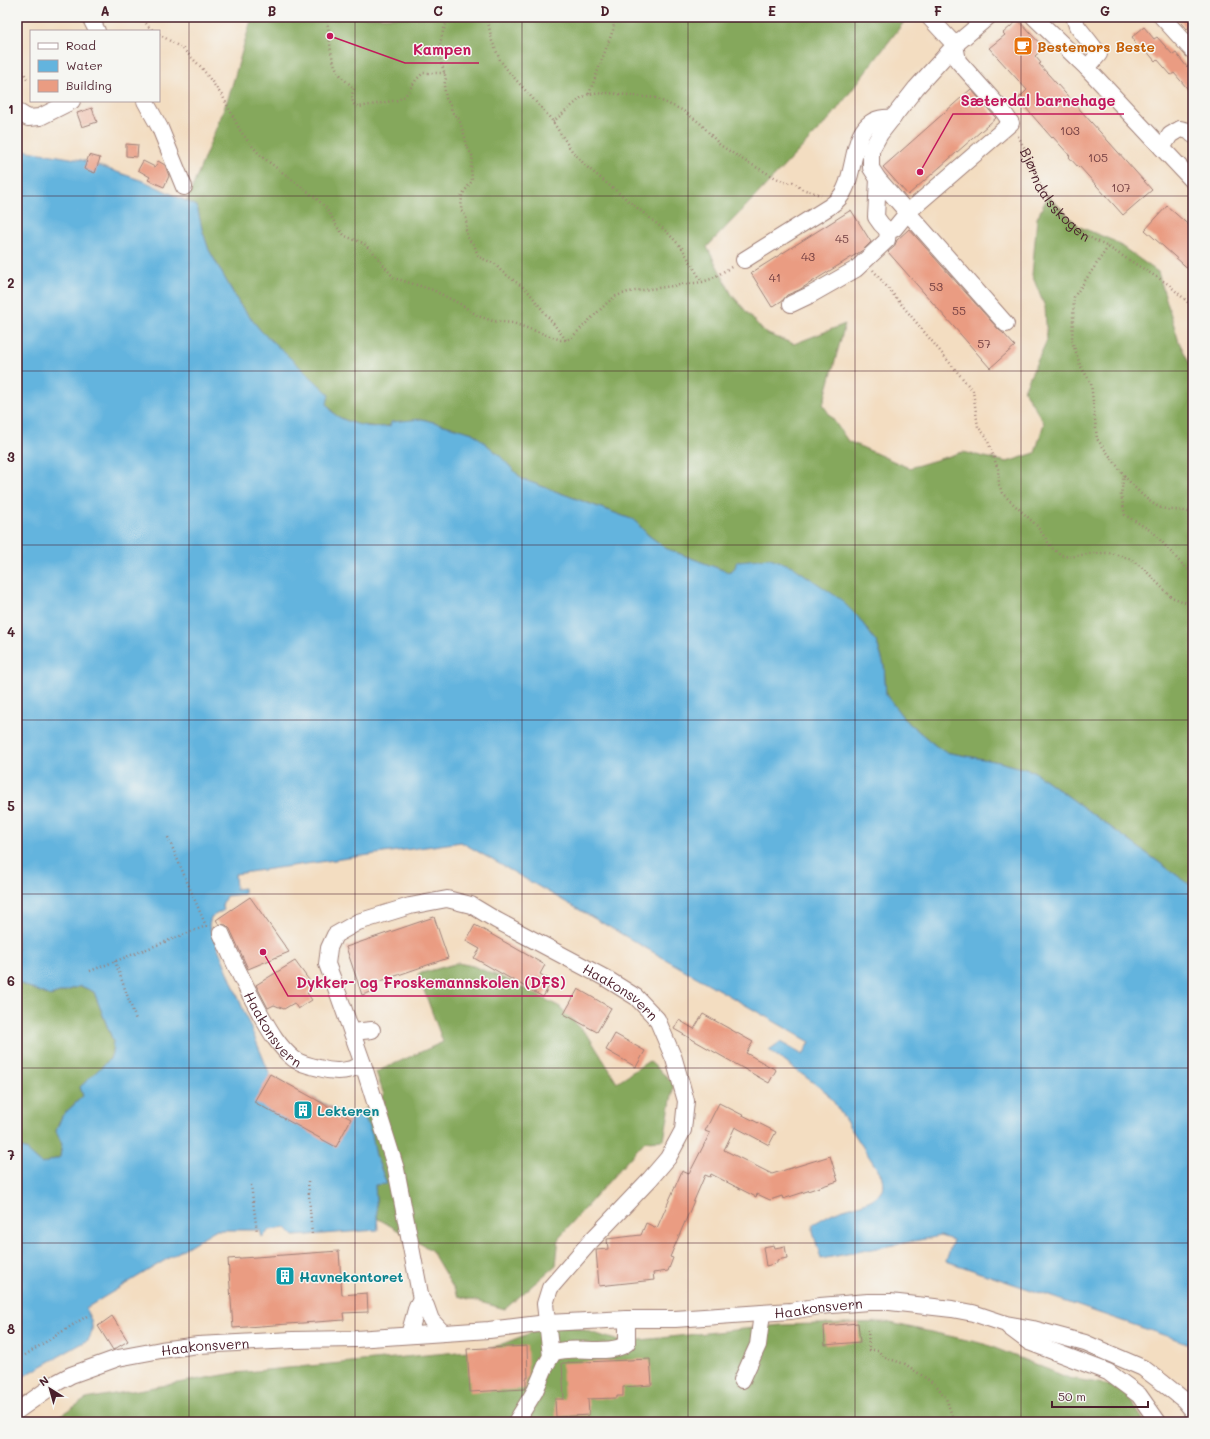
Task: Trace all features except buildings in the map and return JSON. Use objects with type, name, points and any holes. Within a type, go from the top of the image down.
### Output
[{"type":"street","points":[[90,17],[96,30]]},
{"type":"street","points":[[888,231],[894,229],[908,212],[1011,123],[1002,110],[958,61],[955,46],[929,17]]},
{"type":"street","points":[[988,17],[955,46],[916,88],[880,134],[871,150],[871,168],[878,179],[1006,324]]},
{"type":"street","points":[[1034,17],[1087,68],[1193,181]]},
{"type":"street","points":[[1074,17],[1077,26],[1099,54],[1087,68]]},
{"type":"street","points":[[1162,17],[1193,51]]},
{"type":"street","points":[[17,111],[28,118],[40,117],[70,102]]},
{"type":"street","points":[[146,102],[160,128],[184,187]]},
{"type":"street","points":[[744,260],[829,207],[839,198],[846,188],[858,142],[862,133],[874,120],[893,118]]},
{"type":"street","points":[[1162,148],[1170,135],[1180,129],[1189,131],[1193,135]]},
{"type":"street","points":[[878,179],[876,217],[888,231]]},
{"type":"street","points":[[791,304],[856,269],[887,240],[888,231]]},
{"type":"street","name":"Haakonsvern","points":[[443,1333],[431,1320],[426,1306],[421,1299],[396,1169],[363,1064],[327,964],[329,948],[335,935],[358,922],[410,906],[447,899],[471,905],[509,928],[607,979],[636,997],[657,1019],[674,1059],[686,1101],[683,1130],[668,1158],[590,1242],[550,1288],[545,1304],[550,1356],[535,1391],[516,1422]]},
{"type":"street","name":"Haakonsvern","points":[[221,933],[247,990],[280,1047],[302,1064],[326,1070],[342,1072],[357,1068],[363,1064]]},
{"type":"street","points":[[352,1032],[372,1030]]},
{"type":"street","points":[[408,1335],[417,1306],[421,1299]]},
{"type":"street","name":"Haakonsvern","points":[[17,1411],[58,1382],[71,1375],[118,1358],[161,1350],[214,1344],[443,1333],[627,1319],[675,1319],[792,1311],[820,1306],[868,1302],[890,1302],[952,1309],[973,1313],[1006,1324],[1033,1329],[1084,1343],[1142,1368],[1163,1382],[1184,1400],[1193,1411]]},
{"type":"street","points":[[742,1380],[758,1345],[762,1313]]},
{"type":"street","points":[[550,1356],[557,1352],[572,1349],[612,1349],[625,1345],[627,1343],[627,1319]]},
{"type":"street","name":"Haakonsvern","points":[[1006,1324],[1029,1342],[1108,1372],[1139,1395],[1158,1422]]},
{"type":"path","points":[[142,17],[153,30]]},
{"type":"path","points":[[326,17],[332,57],[343,79],[349,82],[354,88],[352,95],[353,104],[359,107],[398,100],[405,96],[423,73],[445,73]]},
{"type":"path","points":[[447,17],[448,20],[443,31],[439,49],[441,62],[447,80],[444,86],[446,98],[453,113],[459,119],[466,140],[466,145],[473,157],[472,181],[463,194],[461,209],[466,217],[467,236],[474,245],[479,257],[495,264],[501,271],[527,290],[566,340]]},
{"type":"path","points":[[487,17],[492,41],[500,60],[553,122],[572,151],[587,166],[667,232],[682,248],[702,282]]},
{"type":"path","points":[[589,94],[613,30],[615,17]]},
{"type":"path","points":[[160,35],[183,49],[202,68],[223,96],[240,130],[247,140],[261,156],[316,198],[326,208],[338,228],[346,236],[363,243],[373,252],[394,278],[402,282],[433,290],[478,316],[494,321],[513,323],[555,339],[566,340],[571,338],[616,296],[628,292],[702,282],[711,279],[744,260]]},
{"type":"path","points":[[17,56],[27,79]]},
{"type":"path","points":[[553,122],[581,98],[589,94],[609,93],[655,98],[682,110],[700,123],[720,145],[751,165],[787,183],[793,182],[802,188],[826,197],[839,198]]},
{"type":"path","name":"Bjørndalsskogen","points":[[1011,123],[1031,160],[1040,185],[1056,208],[1085,235],[1108,247],[1168,284],[1193,307]]},
{"type":"path","points":[[1108,247],[1074,297],[1072,341],[1080,365],[1091,383],[1092,405],[1097,439],[1124,476],[1141,494],[1159,507],[1171,510],[1186,510],[1193,514]]},
{"type":"path","points":[[865,260],[973,391],[978,426],[986,436],[998,469],[999,484],[1002,494],[1037,526],[1052,548],[1061,555],[1069,557],[1094,553],[1111,553],[1131,559],[1146,571],[1170,597],[1193,605]]},
{"type":"path","points":[[1124,476],[1121,495],[1125,515],[1153,532],[1193,574]]},
{"type":"path","points":[[90,971],[206,926],[167,835]]},
{"type":"path","points":[[115,961],[136,1020]]},
{"type":"path","points":[[308,1181],[312,1235]]},
{"type":"path","points":[[251,1185],[257,1232]]},
{"type":"path","points":[[25,1355],[87,1316]]},
{"type":"path","points":[[868,1330],[869,1350],[878,1350],[883,1357],[905,1364],[936,1385],[946,1398],[954,1422]]},
{"type":"green space","points":[[252,17],[901,17],[904,22],[832,116],[707,247],[732,295],[765,333],[794,344],[845,324],[823,405],[848,441],[909,468],[963,452],[1007,462],[1035,453],[1044,423],[1024,390],[1047,340],[1045,307],[1032,275],[1037,218],[1048,196],[1080,227],[1114,241],[1158,272],[1179,342],[1193,370],[1193,887],[1033,771],[999,762],[945,752],[936,746],[905,720],[886,695],[884,665],[877,643],[858,617],[840,599],[736,566],[728,572],[667,549],[648,535],[634,520],[522,479],[499,455],[473,433],[422,419],[383,427],[357,425],[336,416],[240,305],[209,250],[202,229],[197,206],[187,201],[229,96]]},
{"type":"green space","points":[[458,963],[473,966],[510,981],[560,1007],[589,1037],[617,1082],[649,1061],[674,1083],[664,1140],[645,1141],[559,1237],[556,1265],[505,1309],[458,1296],[431,1250],[377,1218],[375,1185],[387,1183],[376,1156],[372,1134],[358,1114],[384,1095],[376,1072],[443,1042],[418,974]]},
{"type":"green space","points":[[19,983],[50,996],[81,986],[94,992],[113,1041],[110,1059],[80,1087],[83,1096],[62,1116],[56,1131],[62,1144],[60,1157],[42,1164],[24,1148],[17,1150],[17,984]]},
{"type":"green space","points":[[559,1322],[622,1342],[781,1325],[886,1322],[985,1344],[1069,1378],[1123,1387],[1144,1422],[51,1422],[86,1399],[235,1373],[489,1349]]},
{"type":"water","points":[[17,149],[82,160],[146,182],[197,206],[202,229],[209,250],[240,305],[261,331],[329,394],[327,404],[337,416],[349,422],[370,427],[384,427],[390,426],[391,422],[422,419],[473,433],[499,455],[522,479],[634,520],[648,535],[667,549],[728,572],[734,569],[738,561],[770,558],[792,566],[840,599],[858,617],[877,643],[884,665],[886,695],[905,720],[936,746],[945,752],[999,762],[1033,771],[1193,887],[1193,1345],[946,1261],[953,1240],[940,1236],[821,1259],[813,1232],[813,1224],[835,1212],[871,1200],[880,1193],[883,1184],[881,1175],[826,1092],[769,1050],[780,1042],[803,1055],[810,1042],[461,842],[235,874],[236,889],[244,888],[244,894],[226,896],[222,905],[224,910],[211,917],[209,926],[270,1075],[349,1117],[363,1113],[372,1134],[376,1156],[387,1184],[375,1185],[378,1230],[294,1236],[286,1228],[270,1230],[262,1237],[260,1230],[215,1230],[86,1308],[92,1328],[92,1332],[88,1340],[17,1380],[17,1150],[24,1148],[42,1164],[60,1157],[62,1144],[56,1131],[62,1116],[83,1096],[80,1087],[110,1059],[113,1041],[94,992],[81,986],[50,996],[19,983],[17,984]]},
{"type":"place","name":"Kampen","points":[[330,36]]},
{"type":"place","name":"Bestemors Beste","points":[[1023,46]]},
{"type":"place","name":"Sæterdal barnehage","points":[[920,172]]},
{"type":"place","name":"Dykker- og Froskemannskolen (DFS)","points":[[263,952]]},
{"type":"place","name":"Lekteren","points":[[303,1110]]},
{"type":"place","name":"Havnekontoret","points":[[285,1276]]}]
